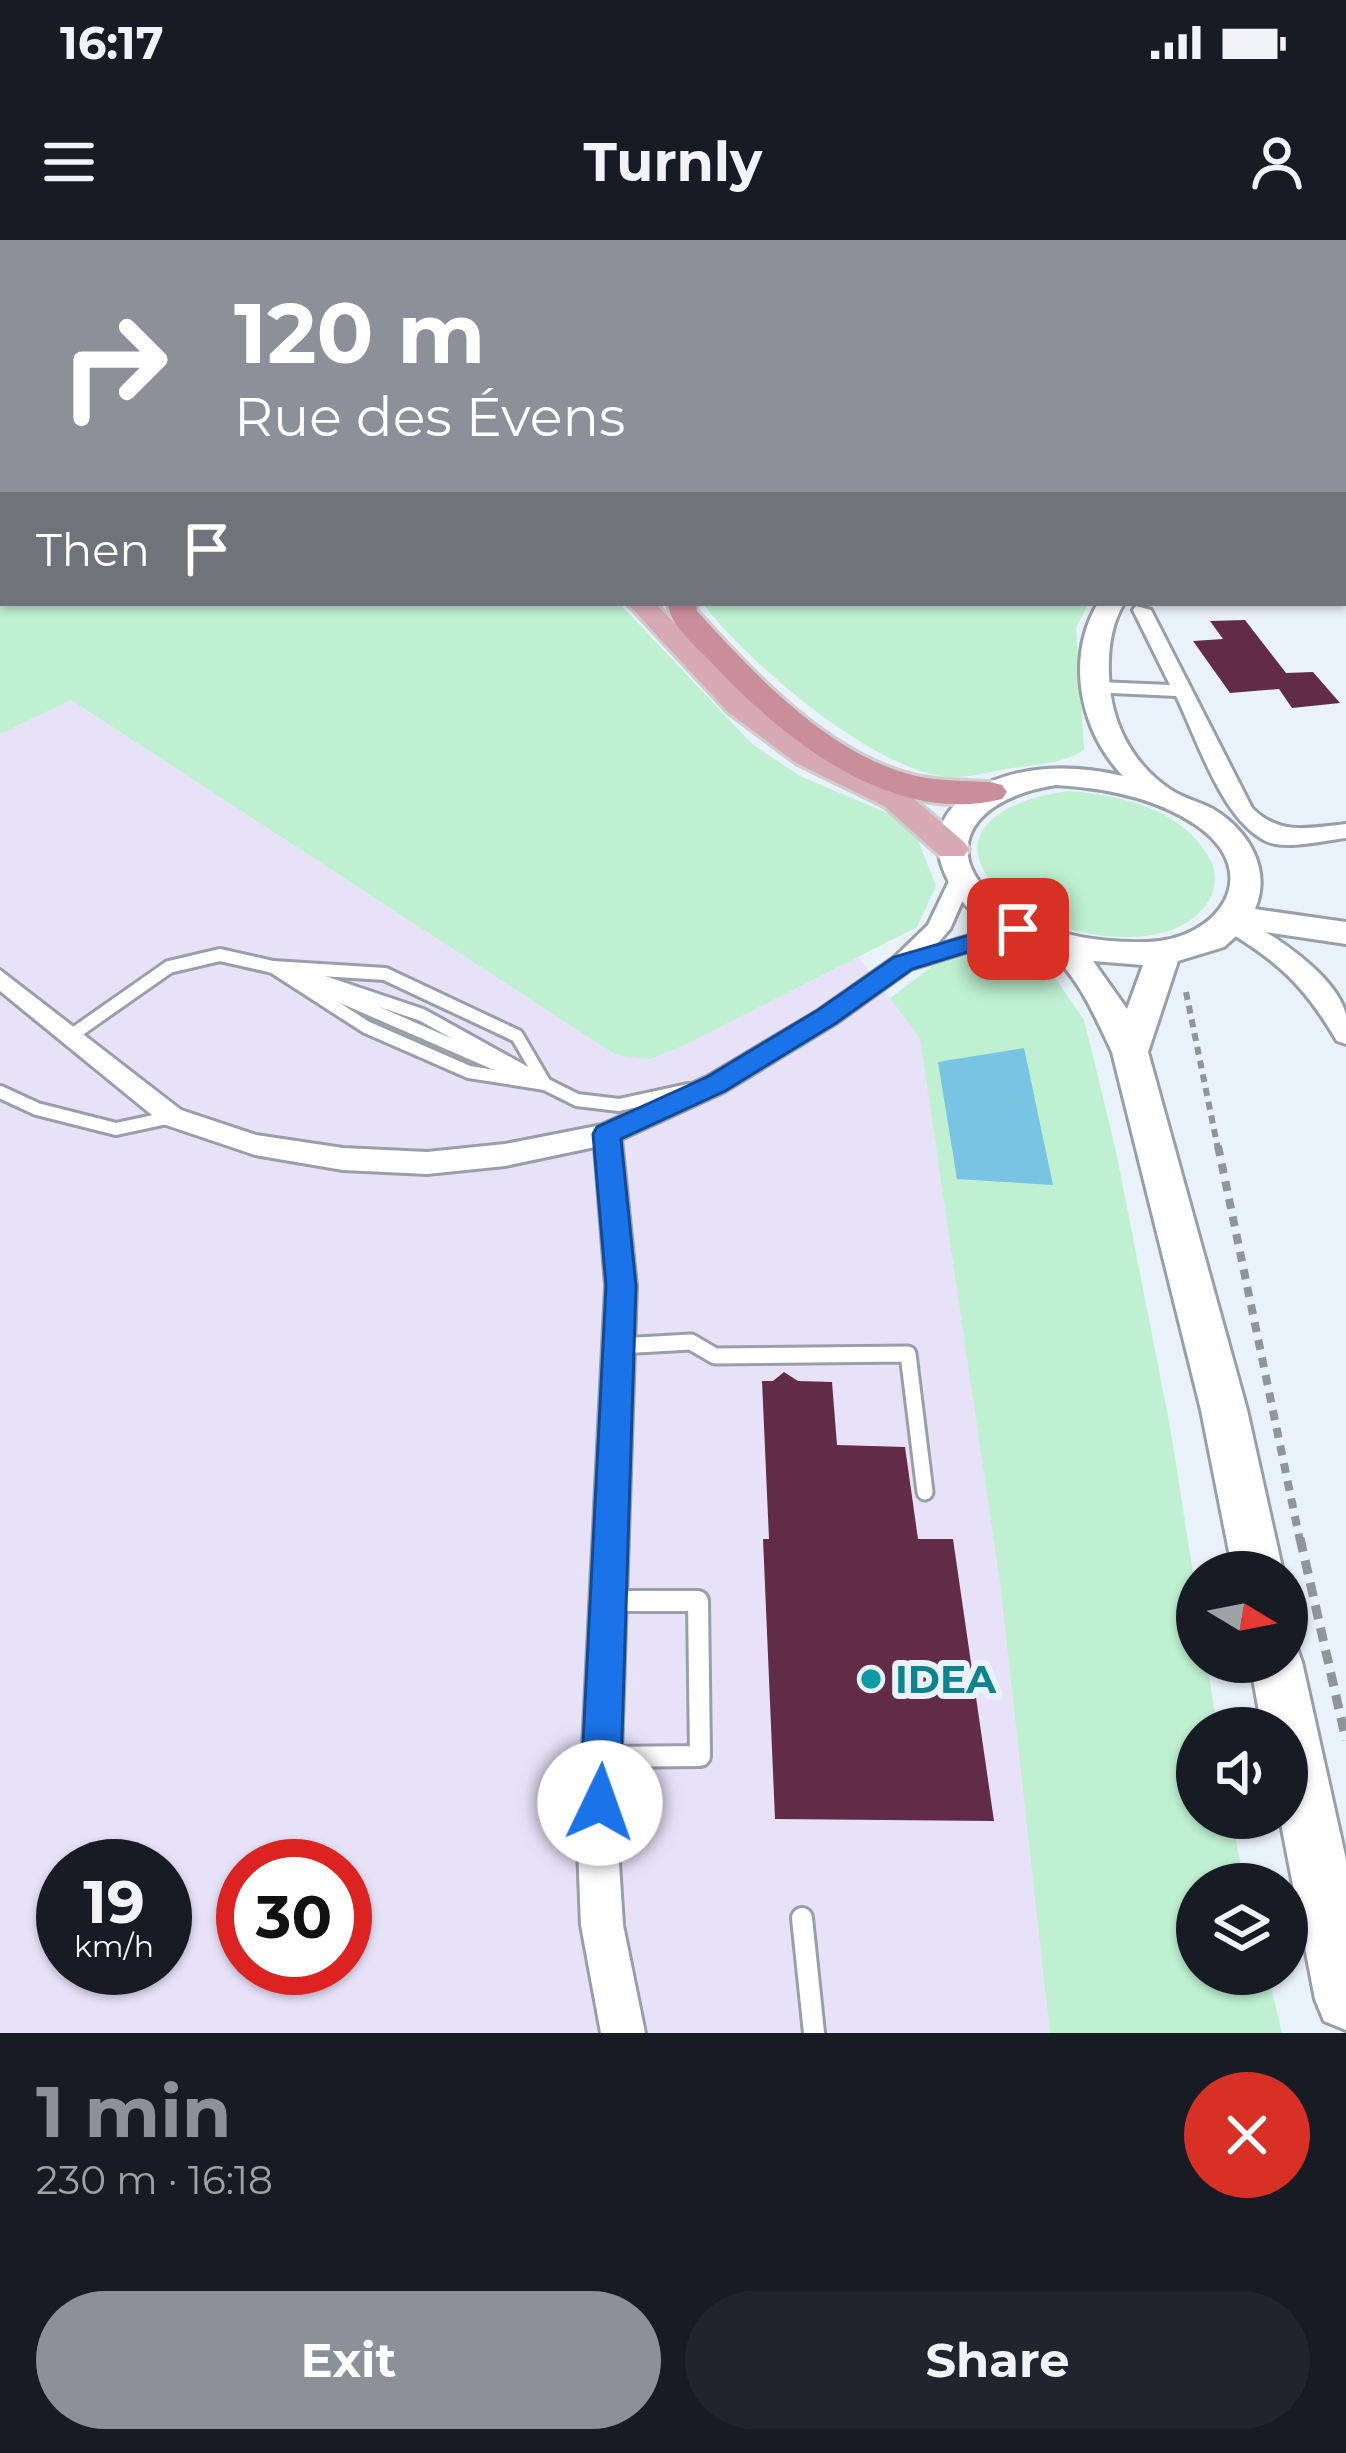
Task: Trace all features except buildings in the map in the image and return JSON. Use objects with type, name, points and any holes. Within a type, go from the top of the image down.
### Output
[{"type":"highway","points":[[656,606],[683,613],[724,661],[769,702],[822,740],[891,779],[920,788],[990,792]]},
{"type":"main road","points":[[656,606],[739,706],[807,756],[895,799],[957,864],[984,906],[1018,929],[1061,946],[1113,955],[1172,951],[1208,939],[1232,920],[1245,875]]},
{"type":"main road","points":[[1110,606],[1096,633],[1102,727],[1130,770],[1207,819],[1224,835],[1245,875],[1341,932]]},
{"type":"main road","points":[[957,864],[956,827],[969,807],[990,792],[1056,776],[1086,763],[1102,727]]},
{"type":"main road","points":[[1056,776],[1129,783],[1163,795]]},
{"type":"main road","points":[[1232,920],[1341,932]]},
{"type":"main road","points":[[1061,946],[1102,994],[1130,1052],[1224,1410],[1254,1551]]},
{"type":"main road","points":[[1130,1052],[1172,951]]},
{"type":"main road","points":[[1280,1683],[1346,1999]]},
{"type":"street","points":[[1142,610],[1244,811],[1257,825],[1285,838]]},
{"type":"street","points":[[1098,688],[1184,691]]},
{"type":"street","points":[[1207,819],[1285,838],[1346,831]]},
{"type":"street","points":[[1245,875],[1258,853],[1285,838]]},
{"type":"street","points":[[0,978],[172,1117],[256,1145],[343,1159],[427,1163],[505,1155],[607,1134],[716,1084],[827,1017],[903,963],[938,928],[957,864]]},
{"type":"street","points":[[1232,920],[1283,953],[1318,984],[1346,1035]]},
{"type":"street","points":[[903,963],[1018,929]]},
{"type":"street","points":[[607,1134],[621,1286],[598,1848],[602,1925],[623,2033]]},
{"type":"lane","points":[[72,1035],[169,967],[194,958],[232,956],[365,989],[468,1035],[577,1100],[619,1105],[716,1084]]},
{"type":"lane","points":[[273,967],[366,1028],[431,1059],[501,1079],[545,1084]]},
{"type":"lane","points":[[273,967],[385,974],[517,1036],[545,1084]]},
{"type":"lane","points":[[0,1092],[37,1109],[116,1129],[172,1117]]},
{"type":"lane","points":[[619,1346],[691,1342],[715,1356],[908,1354],[925,1492]]},
{"type":"lane","points":[[602,1757],[700,1756],[698,1600],[608,1601]]},
{"type":"lane","points":[[802,1918],[814,2033]]},
{"type":"path","points":[[1172,951],[1346,1740]]},
{"type":"shaded area","points":[[71,700],[616,1055],[682,1046],[856,954],[920,1037],[1048,1904],[1059,2033],[0,2033],[0,734]]},
{"type":"green space","points":[[0,606],[622,606],[752,744],[800,776],[887,813],[914,830],[936,886],[917,927],[682,1046],[649,1059],[616,1055],[71,700],[0,734]]},
{"type":"green space","points":[[705,606],[1087,606],[1076,627],[1084,750],[1050,763],[962,777],[931,774],[870,748],[838,727],[776,678]]},
{"type":"green space","points":[[1070,791],[1150,808],[1185,829],[1211,861],[1215,874],[1214,888],[1201,911],[1181,926],[1156,934],[1098,935],[1040,919],[998,890],[983,868],[978,849],[981,833],[1008,808]]},
{"type":"green space","points":[[986,951],[1018,951],[1043,960],[1084,1020],[1116,1151],[1190,1551],[1176,1551],[1176,1683],[1210,1683],[1214,1707],[1176,1707],[1176,1839],[1235,1839],[1241,1863],[1176,1863],[1176,1995],[1273,1995],[1282,2033],[1050,2033],[1000,1582],[920,1038],[890,998],[934,965]]},
{"type":"water","points":[[1024,1048],[1053,1185],[957,1179],[938,1062]]},
{"type":"place","name":"IDEA","points":[[871,1679]]},
{"type":"route","points":[[600,1803],[621,1286],[607,1134],[716,1084],[827,1017],[903,963],[1018,929]]}]
